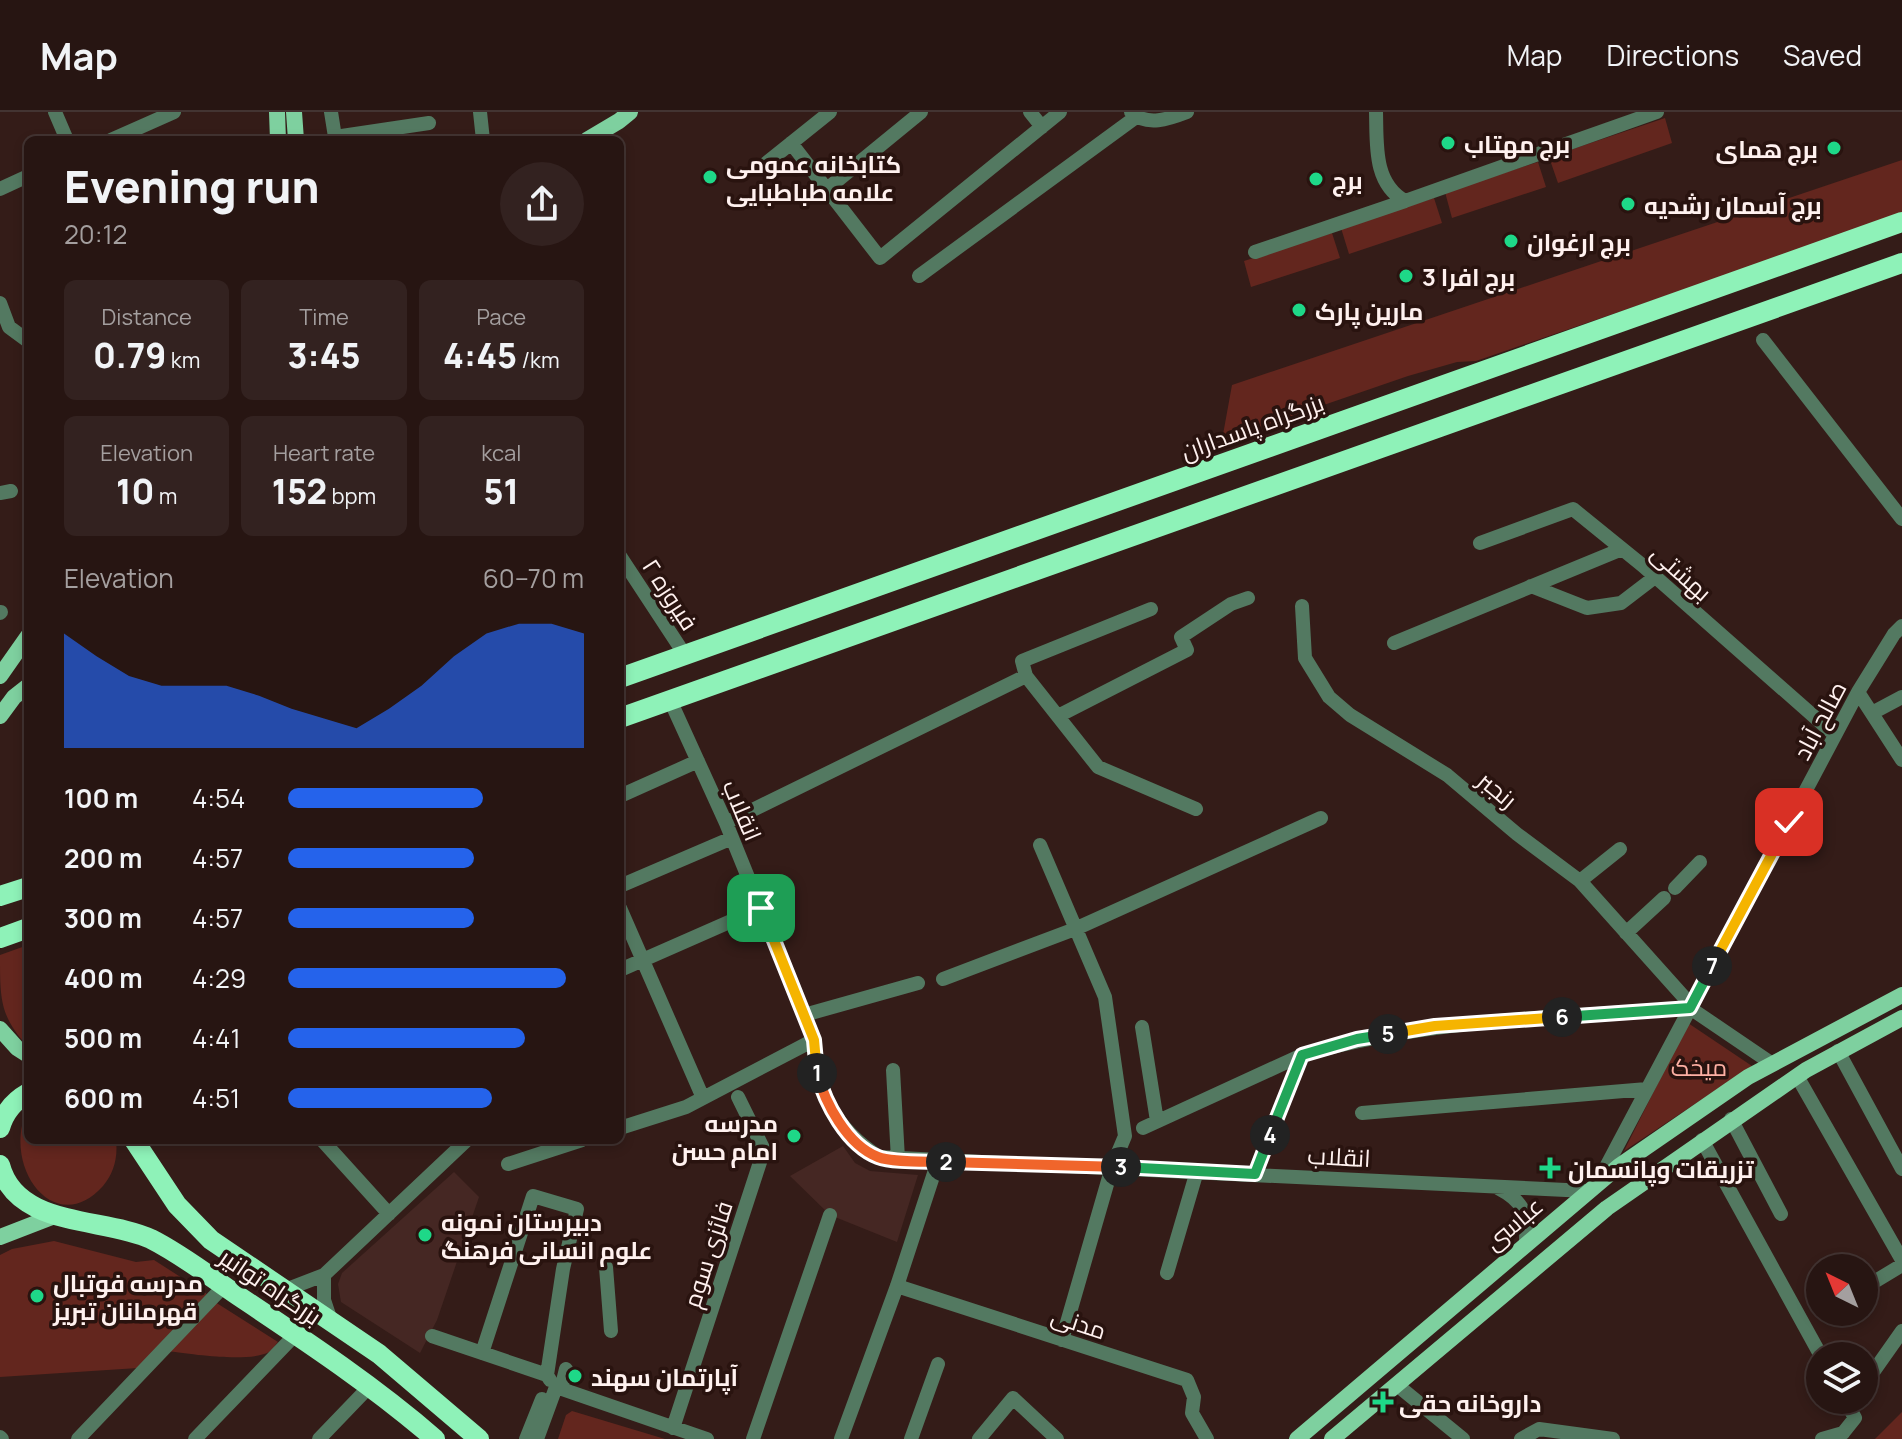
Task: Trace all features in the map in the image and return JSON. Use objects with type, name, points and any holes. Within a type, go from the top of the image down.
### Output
[{"type":"highway","name":"بزرگراه پاسداران","points":[[624,677],[1902,222]]},
{"type":"highway","points":[[624,717],[1902,263]]},
{"type":"highway","points":[[0,896],[24,888]]},
{"type":"highway","points":[[0,938],[24,929]]},
{"type":"highway","points":[[0,1128],[3,1118],[24,1095]]},
{"type":"highway","name":"بزرگراه توانیر","points":[[137,1144],[177,1205],[211,1240],[379,1354],[479,1439]]},
{"type":"highway","name":"بزرگراه توانیر","points":[[0,1165],[16,1194],[34,1208],[149,1238],[190,1263],[370,1386],[435,1439]]},
{"type":"highway","points":[[190,1263],[204,1259],[211,1247],[211,1240]]},
{"type":"main road","points":[[277,112],[278,136]]},
{"type":"main road","points":[[294,112],[296,136]]},
{"type":"main road","points":[[593,136],[630,112]]},
{"type":"main road","points":[[0,676],[24,642]]},
{"type":"main road","points":[[0,716],[24,689]]},
{"type":"main road","points":[[1895,998],[1899,1019]]},
{"type":"main road","name":"عباسى","points":[[1297,1439],[1593,1186],[1771,1063],[1895,998]]},
{"type":"main road","name":"عباسى","points":[[1332,1439],[1607,1208],[1797,1076],[1899,1019]]},
{"type":"main road","points":[[0,1029],[24,1052]]},
{"type":"main road","points":[[0,1237],[57,1215]]},
{"type":"street","points":[[55,112],[65,136]]},
{"type":"street","points":[[120,136],[174,112]]},
{"type":"street","points":[[331,112],[335,136]]},
{"type":"street","points":[[480,112],[483,136]]},
{"type":"street","points":[[759,169],[830,112]]},
{"type":"street","points":[[827,189],[921,112]]},
{"type":"street","points":[[1030,112],[1042,127]]},
{"type":"street","points":[[791,143],[880,258],[1060,112]]},
{"type":"street","points":[[919,276],[1134,114],[1164,121],[1187,112]]},
{"type":"street","points":[[1376,112],[1377,151],[1382,175],[1390,190],[1405,201]]},
{"type":"street","points":[[1607,112],[1613,128]]},
{"type":"street","points":[[1255,252],[1657,112]]},
{"type":"street","points":[[342,136],[429,123]]},
{"type":"street","points":[[0,189],[24,178]]},
{"type":"street","points":[[0,303],[9,327],[24,338]]},
{"type":"street","points":[[1763,340],[1902,519]]},
{"type":"street","name":"بهشتی","points":[[1480,543],[1573,509],[1835,735]]},
{"type":"street","points":[[1394,643],[1622,549]]},
{"type":"street","name":"فیروزه ٢","points":[[624,562],[685,655]]},
{"type":"street","points":[[1531,586],[1587,608],[1621,603],[1655,577]]},
{"type":"street","points":[[1058,716],[1187,650],[1181,637],[1231,604],[1248,598]]},
{"type":"street","name":"رنجبر","points":[[1302,606],[1305,658],[1329,697],[1350,715],[1447,775],[1517,834],[1580,881],[1690,1006],[1771,1063]]},
{"type":"street","points":[[1151,609],[1022,661],[1026,676],[1098,767],[1196,809]]},
{"type":"street","name":"صالح آباد","points":[[1593,1186],[1858,692],[1902,626]]},
{"type":"street","points":[[726,823],[1026,676]]},
{"type":"street","points":[[1858,692],[1902,760]]},
{"type":"street","points":[[1872,713],[1902,697]]},
{"type":"street","name":"انقلاب","points":[[670,700],[726,823],[814,1040],[817,1076],[837,1118],[856,1143],[879,1157],[1494,1186],[1593,1186]]},
{"type":"street","points":[[624,794],[698,761]]},
{"type":"street","points":[[943,979],[1075,929],[1321,818]]},
{"type":"street","points":[[624,884],[732,838]]},
{"type":"street","points":[[1040,845],[1105,997],[1125,1136],[1112,1167],[1062,1340]]},
{"type":"street","points":[[1580,881],[1620,849]]},
{"type":"street","points":[[1675,888],[1700,862]]},
{"type":"street","points":[[1626,933],[1664,898]]},
{"type":"street","points":[[624,968],[761,908]]},
{"type":"street","points":[[624,917],[703,1098]]},
{"type":"street","points":[[804,1015],[918,983]]},
{"type":"street","points":[[1143,1128],[1302,1055],[1357,1039],[1435,1026],[1690,1006]]},
{"type":"street","points":[[1142,1027],[1157,1121]]},
{"type":"street","points":[[624,1127],[686,1107],[814,1040]]},
{"type":"street","points":[[1838,1051],[1902,1169]]},
{"type":"street","points":[[1255,1174],[1302,1055]]},
{"type":"street","points":[[893,1070],[898,1159]]},
{"type":"street","points":[[1797,1076],[1902,1262],[1878,1278]]},
{"type":"street","points":[[1362,1113],[1647,1089]]},
{"type":"street","name":"فائزی سوم","points":[[673,1428],[764,1150],[738,1097]]},
{"type":"street","points":[[1731,1119],[1781,1214]]},
{"type":"street","points":[[1702,1140],[1813,1342]]},
{"type":"street","points":[[326,1144],[389,1214]]},
{"type":"street","points":[[285,1290],[324,1275],[463,1144]]},
{"type":"street","points":[[508,1164],[570,1144]]},
{"type":"street","points":[[841,1439],[897,1286],[938,1161]]},
{"type":"street","points":[[1167,1273],[1197,1171]]},
{"type":"street","points":[[1494,1186],[1515,1197],[1523,1211],[1526,1243]]},
{"type":"street","points":[[482,1353],[533,1196],[577,1209],[563,1269],[553,1382],[537,1439]]},
{"type":"street","points":[[753,1439],[830,1215]]},
{"type":"street","points":[[606,1267],[611,1331]]},
{"type":"street","points":[[324,1275],[324,1300],[331,1321]]},
{"type":"street","points":[[78,1439],[224,1286]]},
{"type":"street","name":"مدنی","points":[[897,1286],[1187,1380],[1194,1397],[1192,1413],[1207,1439]]},
{"type":"street","points":[[1878,1365],[1902,1331]]},
{"type":"street","points":[[195,1439],[296,1334]]},
{"type":"street","points":[[432,1336],[707,1439]]},
{"type":"street","points":[[911,1439],[938,1364]]},
{"type":"street","points":[[526,1439],[553,1382],[566,1369]]},
{"type":"street","points":[[1397,1385],[1463,1439]]},
{"type":"street","points":[[319,1439],[370,1386]]},
{"type":"street","points":[[979,1439],[1013,1398],[1057,1439]]},
{"type":"street","points":[[1822,1439],[1844,1436],[1855,1418],[1854,1414]]},
{"type":"street","points":[[1521,1439],[1539,1429],[1613,1439]]},
{"type":"shaded area","points":[[843,1146],[855,1163],[870,1171],[918,1175],[897,1242],[830,1215],[790,1176]]},
{"type":"shaded area","name":"دبیرستان نمونه علوم انسانی فرهنگ","points":[[454,1172],[479,1197],[437,1320],[420,1353],[341,1302],[338,1284],[342,1273]]},
{"type":"green space","points":[[1665,118],[1672,143],[1558,183],[1549,157]]},
{"type":"green space","points":[[1902,160],[1902,215],[1476,361],[1457,362],[1408,376],[1222,440],[1232,385]]},
{"type":"green space","points":[[1538,162],[1546,187],[1452,218],[1445,192]]},
{"type":"green space","points":[[1434,198],[1442,223],[1349,254],[1341,228]]},
{"type":"green space","points":[[1332,233],[1340,258],[1251,287],[1244,261]]},
{"type":"green space","points":[[24,946],[24,1042],[12,1026],[4,1006],[0,955]]},
{"type":"green space","name":"میخک","points":[[1688,1023],[1752,1066],[1624,1151]]},
{"type":"green space","points":[[24,1121],[24,1144],[116,1144],[116,1159],[110,1176],[85,1201],[67,1205],[51,1200],[37,1189],[27,1172],[21,1152]]},
{"type":"green space","points":[[54,1241],[136,1262],[154,1260],[207,1294],[138,1368],[0,1377],[0,1255],[12,1249]]},
{"type":"green space","points":[[215,1302],[278,1342],[273,1349],[248,1357],[167,1351]]},
{"type":"green space","points":[[572,1411],[665,1439],[558,1439],[566,1415]]},
{"type":"green space","points":[[1902,1412],[1902,1439],[1875,1439]]},
{"type":"place","name":"برج مهتاب","points":[[1448,143]]},
{"type":"place","name":"برج همای","points":[[1834,148]]},
{"type":"place","name":"کتابخانه عمومی علامه طباطبایی","points":[[710,177]]},
{"type":"place","name":"برج","points":[[1316,179]]},
{"type":"place","name":"برج آسمان رشدیه","points":[[1628,204]]},
{"type":"place","name":"برج ارغوان","points":[[1511,241]]},
{"type":"place","name":"برج افرا 3","points":[[1406,276]]},
{"type":"place","name":"مارین پارک","points":[[1299,310]]},
{"type":"place","name":"مدرسه امام حسن","points":[[794,1136]]},
{"type":"place","name":"تزریقات وپانسمان","points":[[1550,1168]]},
{"type":"place","name":"دبیرستان نمونه علوم انسانی فرهنگ","points":[[425,1235]]},
{"type":"place","name":"مدرسه فوتبال قهرمانان تبریز","points":[[37,1296]]},
{"type":"place","name":"آپارتمان سهند","points":[[575,1376]]},
{"type":"place","name":"داروخانه حقی","points":[[1383,1402]]},
{"type":"route","points":[[761,908],[814,1040],[817,1076],[837,1118],[856,1143],[879,1157],[1255,1174],[1302,1055],[1357,1039],[1435,1026],[1690,1008],[1789,822]]}]
